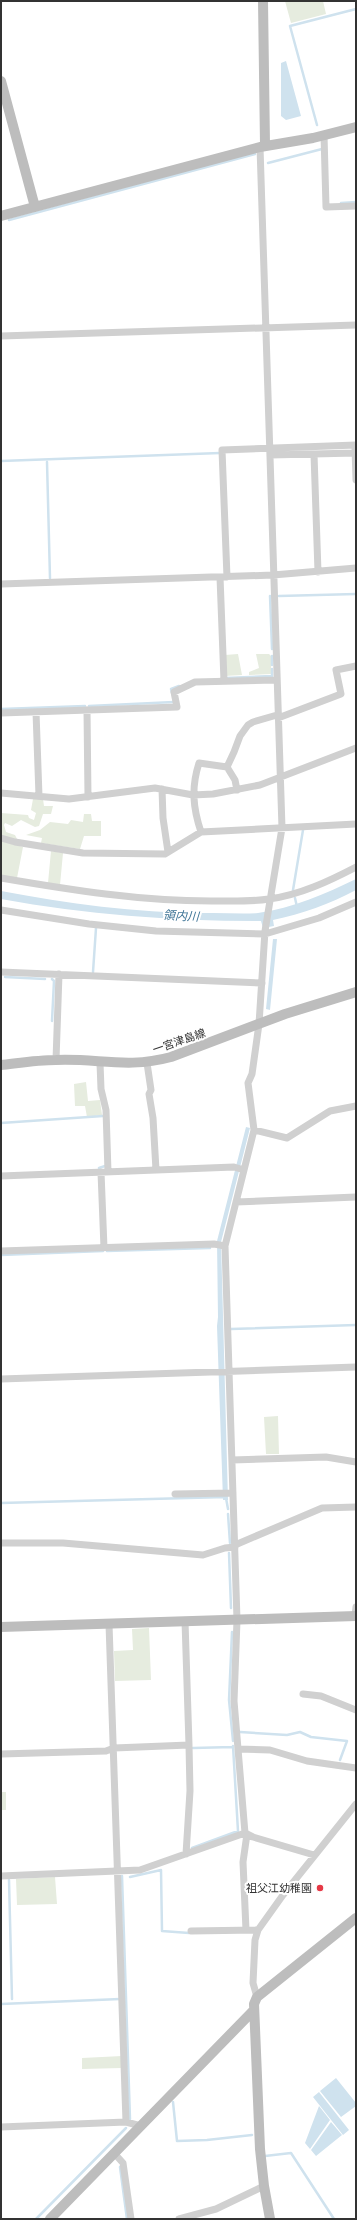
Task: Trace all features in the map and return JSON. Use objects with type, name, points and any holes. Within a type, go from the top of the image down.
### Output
[{"type":"street","points":[[246,1930],[243,1862],[246,1833],[234,1701],[237,1620],[235,1546],[232,1460],[224,1371],[221,1245],[236,1202],[240,1169],[254,1130],[248,1083],[252,1074],[259,1024],[265,932],[269,901],[282,828],[276,680],[266,328],[263,146],[263,1]]},
{"type":"street","points":[[1,81],[34,207]]},
{"type":"street","points":[[1,216],[263,146],[324,135],[356,127]]},
{"type":"street","points":[[324,135],[326,207],[356,206]]},
{"type":"street","points":[[1,336],[356,325]]},
{"type":"street","points":[[270,452],[355,449]]},
{"type":"street","points":[[224,681],[222,450],[314,454],[355,449]]},
{"type":"street","points":[[355,449],[356,480]]},
{"type":"street","points":[[314,454],[318,572]]},
{"type":"street","points":[[1,584],[273,575],[356,568]]},
{"type":"street","points":[[226,767],[240,736],[248,725],[253,722],[278,717],[341,694],[336,670],[356,666]]},
{"type":"street","points":[[1,713],[177,707],[174,692],[194,682],[276,680]]},
{"type":"street","points":[[87,710],[88,796]]},
{"type":"street","points":[[36,712],[40,796]]},
{"type":"street","points":[[1,793],[70,799],[128,791],[162,789],[193,795],[237,790],[280,779],[356,748]]},
{"type":"street","points":[[201,832],[195,813],[193,795],[199,763],[226,767],[235,780],[237,790]]},
{"type":"street","points":[[162,789],[163,818],[168,852]]},
{"type":"street","points":[[1,838],[14,842],[83,853],[164,854],[201,832],[356,824]]},
{"type":"street","points":[[1,878],[103,895],[147,899],[269,901],[307,890],[356,867]]},
{"type":"street","points":[[1,910],[89,924],[156,931],[265,932],[320,918],[356,902]]},
{"type":"street","points":[[1,972],[262,983]]},
{"type":"street","points":[[56,1060],[59,974]]},
{"type":"street","name":"一宮津島線","points":[[2,1067],[56,1060],[123,1064],[147,1063],[171,1058],[259,1024],[356,992]]},
{"type":"street","points":[[100,1063],[101,1090],[106,1110],[104,1248]]},
{"type":"street","points":[[147,1063],[151,1090],[149,1094],[153,1118],[156,1170]]},
{"type":"street","points":[[254,1130],[287,1138],[330,1111],[356,1106]]},
{"type":"street","points":[[1,1176],[156,1170],[240,1169]]},
{"type":"street","points":[[236,1202],[356,1197]]},
{"type":"street","points":[[1,1251],[221,1245]]},
{"type":"street","points":[[1,1379],[356,1367]]},
{"type":"street","points":[[232,1460],[326,1457],[356,1462]]},
{"type":"street","points":[[175,1494],[232,1493]]},
{"type":"street","points":[[1,1543],[63,1543],[203,1554],[235,1546],[322,1508],[356,1507]]},
{"type":"street","points":[[1,1627],[237,1620],[356,1613]]},
{"type":"street","points":[[185,1621],[190,1791],[186,1854]]},
{"type":"street","points":[[109,1624],[126,2122]]},
{"type":"street","points":[[304,1694],[321,1696],[356,1710]]},
{"type":"street","points":[[1,1754],[189,1745]]},
{"type":"street","points":[[238,1749],[270,1750],[307,1760],[356,1768]]},
{"type":"street","points":[[270,2219],[264,2186],[253,2011],[257,1997],[253,1983],[255,1940],[258,1930],[283,1894],[356,1804]]},
{"type":"street","points":[[1,1876],[140,1870],[246,1833],[314,1855]]},
{"type":"street","points":[[257,1997],[356,1918]]},
{"type":"street","points":[[191,1932],[232,1932],[258,1930]]},
{"type":"street","points":[[50,2219],[59,2215],[114,2153],[253,2011]]},
{"type":"street","points":[[1,2127],[126,2122],[141,2126]]},
{"type":"street","points":[[114,2153],[122,2163],[131,2219]]},
{"type":"street","points":[[179,2219],[194,2218],[264,2186]]},
{"type":"shaded area","points":[[285,1],[323,1],[326,14],[291,23]]},
{"type":"shaded area","points":[[238,654],[242,675],[224,676],[225,655]]},
{"type":"shaded area","points":[[256,654],[269,654],[271,656],[271,674],[249,675],[249,672],[259,668]]},
{"type":"shaded area","points":[[33,799],[43,799],[44,806],[53,806],[51,814],[43,814],[39,826],[35,827],[21,820],[12,826],[5,823],[4,825],[6,832],[15,835],[17,839],[15,840],[1,835],[1,813],[28,815],[29,818],[34,820],[36,813],[31,810]]},
{"type":"shaded area","points":[[84,814],[91,814],[92,821],[101,821],[101,836],[84,836],[80,849],[41,843],[42,838],[26,835],[40,830],[50,822],[68,824],[71,820],[83,822]]},
{"type":"shaded area","points":[[1,841],[23,847],[17,878],[1,876]]},
{"type":"shaded area","points":[[51,851],[63,853],[60,885],[48,883]]},
{"type":"shaded area","points":[[86,1082],[88,1101],[100,1100],[102,1115],[87,1117],[85,1106],[75,1106],[74,1084]]},
{"type":"shaded area","points":[[278,1416],[279,1454],[266,1454],[264,1417]]},
{"type":"shaded area","points":[[149,1628],[151,1680],[115,1681],[114,1651],[133,1650],[132,1629]]},
{"type":"shaded area","points":[[1,1792],[6,1792],[6,1810],[1,1810]]},
{"type":"shaded area","points":[[55,1877],[57,1904],[17,1905],[16,1879]]},
{"type":"shaded area","points":[[122,2056],[122,2068],[82,2069],[82,2058]]},
{"type":"water","points":[[286,61],[301,116],[286,120],[281,116],[281,63]]},
{"type":"water","name":"領内川","points":[[356,879],[356,890],[316,908],[273,920],[274,926],[263,928],[261,921],[195,920],[131,916],[34,905],[1,899],[1,891],[80,904],[133,910],[186,913],[258,913],[284,908],[308,900]]},
{"type":"water","points":[[273,939],[277,939],[270,1010],[266,1009]]},
{"type":"water","points":[[246,1127],[250,1128],[221,1242],[228,1500],[223,1500],[217,1326],[217,1241]]},
{"type":"water","points":[[336,2078],[356,2103],[356,2106],[341,2117],[320,2091]]},
{"type":"water","points":[[319,2092],[349,2130],[343,2135],[313,2097]]},
{"type":"water","points":[[319,2106],[330,2120],[310,2149],[305,2143]]},
{"type":"water","points":[[331,2122],[342,2135],[316,2156],[311,2150]]},
{"type":"waterway","points":[[317,125],[290,26],[356,9]]},
{"type":"waterway","points":[[268,163],[322,149]]},
{"type":"waterway","points":[[9,220],[255,154]]},
{"type":"waterway","points":[[341,203],[356,202]]},
{"type":"waterway","points":[[1,461],[220,453]]},
{"type":"waterway","points":[[47,462],[50,578]]},
{"type":"waterway","points":[[279,596],[356,594]]},
{"type":"waterway","points":[[270,596],[272,649]]},
{"type":"waterway","points":[[272,656],[272,665]]},
{"type":"waterway","points":[[226,678],[272,676],[272,669]]},
{"type":"waterway","points":[[172,693],[171,689],[179,686]]},
{"type":"waterway","points":[[89,706],[174,702]]},
{"type":"waterway","points":[[1,709],[85,706]]},
{"type":"waterway","points":[[293,890],[303,830]]},
{"type":"waterway","points":[[295,898],[297,907]]},
{"type":"waterway","points":[[93,972],[96,928]]},
{"type":"waterway","points":[[5,977],[45,979]]},
{"type":"waterway","points":[[52,979],[54,981],[52,1021]]},
{"type":"waterway","points":[[1,1123],[103,1116]]},
{"type":"waterway","points":[[99,1168],[105,1166]]},
{"type":"waterway","points":[[107,1251],[210,1248]]},
{"type":"waterway","points":[[1,1255],[103,1251]]},
{"type":"waterway","points":[[231,1329],[356,1325]]},
{"type":"waterway","points":[[1,1503],[226,1497]]},
{"type":"waterway","points":[[226,1498],[228,1509]]},
{"type":"waterway","points":[[228,1514],[230,1543]]},
{"type":"waterway","points":[[229,1553],[231,1608]]},
{"type":"waterway","points":[[232,1632],[229,1700],[233,1741]]},
{"type":"waterway","points":[[240,1732],[287,1735],[300,1732],[311,1737],[347,1741],[340,1760]]},
{"type":"waterway","points":[[192,1848],[238,1831],[233,1746]]},
{"type":"waterway","points":[[193,1748],[233,1747]]},
{"type":"waterway","points":[[130,1877],[161,1870],[162,1931],[189,1933]]},
{"type":"waterway","points":[[122,1876],[130,2119]]},
{"type":"waterway","points":[[9,1880],[12,1999]]},
{"type":"waterway","points":[[1,2004],[120,1999]]},
{"type":"waterway","points":[[173,2102],[177,2141],[207,2140],[252,2135]]},
{"type":"waterway","points":[[36,2219],[126,2128]]},
{"type":"waterway","points":[[265,2156],[291,2153],[334,2219]]},
{"type":"waterway","points":[[120,2167],[127,2219]]},
{"type":"place","name":"祖父江幼稚園","points":[[320,1888]]}]
